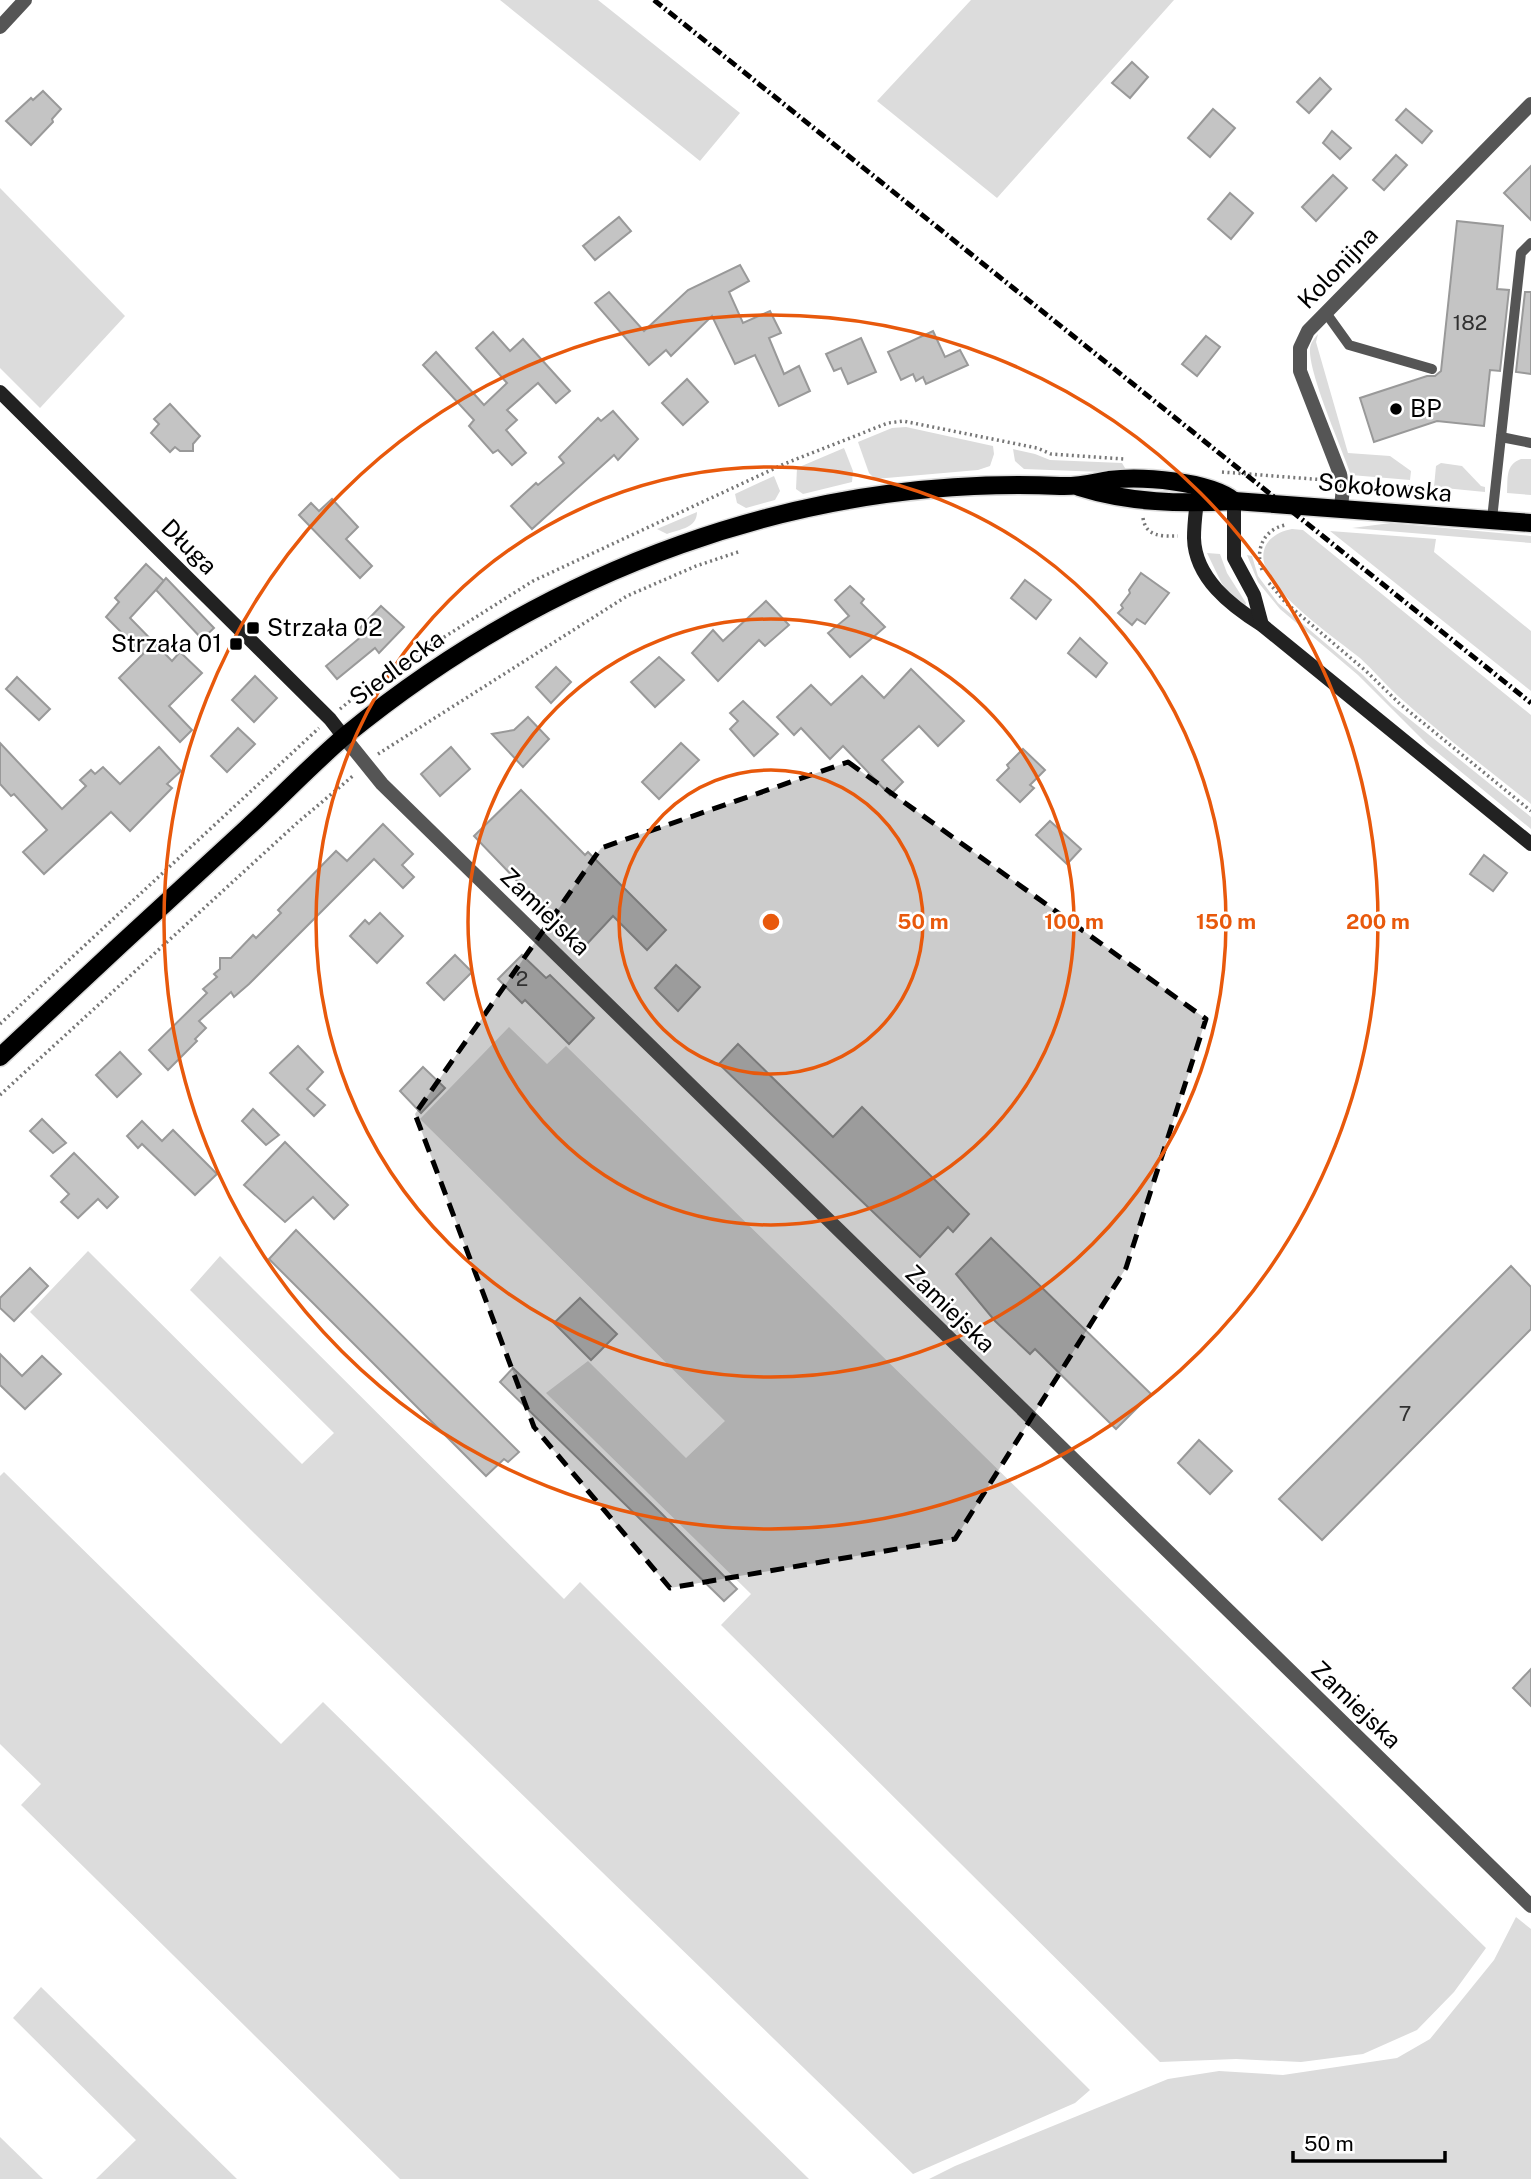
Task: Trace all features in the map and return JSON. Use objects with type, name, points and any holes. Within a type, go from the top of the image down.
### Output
[{"type":"main road","name":"Długa","points":[[0,392],[330,719],[345,737]]},
{"type":"main road","name":"Sokołowska","points":[[919,489],[998,485],[1077,487],[1119,479],[1199,485],[1218,491],[1234,501]]},
{"type":"main road","points":[[1199,485],[1195,550],[1204,569],[1227,600],[1237,610],[1262,625],[1531,844]]},
{"type":"main road","name":"Sokołowska","points":[[1077,487],[1115,498],[1197,503],[1234,501],[1531,523]]},
{"type":"main road","name":"Siedlecka","points":[[0,1057],[345,737],[408,688],[474,644],[603,574],[670,547],[742,524],[840,500],[919,489]]},
{"type":"main road","points":[[1234,501],[1234,558],[1254,595],[1262,625]]},
{"type":"street","points":[[0,27],[25,0]]},
{"type":"street","name":"Kolonijna","points":[[1341,508],[1342,481],[1300,372],[1300,348],[1308,331],[1531,104]]},
{"type":"street","name":"Zamiejska","points":[[345,737],[382,784],[1531,1906]]},
{"type":"lane","points":[[1492,519],[1521,253],[1531,243]]},
{"type":"lane","points":[[1326,313],[1349,345],[1432,369]]},
{"type":"lane","points":[[1501,437],[1531,443]]},
{"type":"path","points":[[1218,472],[1406,486],[1437,493]]},
{"type":"path","points":[[1143,516],[1144,526],[1149,532],[1177,536]]},
{"type":"path","points":[[1291,525],[1272,530],[1264,539],[1259,552],[1260,564],[1270,586],[1400,704],[1531,811]]},
{"type":"path","points":[[1256,538],[1264,539]]},
{"type":"path","points":[[376,755],[627,596],[696,566],[741,551]]},
{"type":"path","points":[[0,1024],[320,728]]},
{"type":"path","points":[[0,1095],[297,823],[354,775]]},
{"type":"path","points":[[291,817],[297,823]]},
{"type":"highlighted area","points":[[848,762],[1206,1019],[1126,1268],[955,1539],[670,1588],[534,1427],[415,1114],[601,848]]},
{"type":"shaded area","points":[[500,0],[598,0],[740,113],[700,161]]},
{"type":"shaded area","points":[[971,0],[1174,0],[997,198],[877,101]]},
{"type":"shaded area","points":[[0,188],[125,316],[40,408],[0,368]]},
{"type":"shaded area","points":[[1318,334],[1316,342],[1348,453],[1390,456],[1411,471],[1410,480],[1351,475],[1314,375],[1310,348]]},
{"type":"shaded area","points":[[906,427],[993,446],[994,454],[990,466],[978,470],[875,479],[869,473],[858,442],[892,428]]},
{"type":"shaded area","points":[[844,448],[853,471],[852,482],[803,494],[796,489],[797,468]]},
{"type":"shaded area","points":[[1013,449],[1050,460],[1122,463],[1128,473],[1024,469],[1015,461]]},
{"type":"shaded area","points":[[1521,459],[1531,459],[1531,495],[1507,493],[1510,468]]},
{"type":"shaded area","points":[[1441,463],[1462,466],[1485,487],[1485,492],[1434,487],[1436,466]]},
{"type":"shaded area","points":[[774,476],[780,491],[775,500],[746,508],[737,503],[735,494]]},
{"type":"shaded area","points":[[697,512],[694,521],[687,527],[667,534],[657,529]]},
{"type":"shaded area","points":[[1391,523],[1531,536],[1531,543],[1352,528]]},
{"type":"shaded area","points":[[1292,529],[1303,530],[1531,715],[1531,804],[1414,710],[1360,658],[1306,616],[1281,591],[1265,566],[1264,552],[1274,536]]},
{"type":"shaded area","points":[[1330,531],[1436,539],[1434,552],[1531,631],[1531,691]]},
{"type":"shaded area","points":[[1207,553],[1220,554],[1227,573],[1246,603],[1245,607],[1240,607],[1222,584]]},
{"type":"shaded area","points":[[1247,555],[1252,556],[1258,576],[1278,603],[1363,675],[1392,705],[1531,817],[1531,829],[1427,744],[1358,675],[1280,609],[1258,582]]},
{"type":"shaded area","points":[[509,1027],[547,1064],[566,1046],[1486,1948],[1454,1992],[1417,2030],[1363,2054],[1301,2062],[1236,2059],[1160,2062],[721,1625],[751,1594],[546,1393],[588,1361],[686,1458],[725,1421],[420,1119]]},
{"type":"shaded area","points":[[88,1251],[302,1464],[334,1433],[190,1290],[220,1256],[564,1599],[580,1582],[1090,2090],[1075,2103],[913,2174],[323,1601],[30,1312]]},
{"type":"shaded area","points":[[4,1472],[281,1744],[323,1702],[809,2179],[400,2179],[21,1805],[41,1784],[0,1744],[0,1476]]},
{"type":"shaded area","points":[[1516,1917],[1531,1929],[1531,2179],[929,2179],[1168,2079],[1219,2071],[1283,2075],[1397,2058],[1430,2039],[1494,1960]]},
{"type":"shaded area","points":[[41,1987],[237,2179],[96,2179],[136,2140],[13,2018]]},
{"type":"shaded area","points":[[0,2137],[43,2179],[0,2179]]},
{"type":"building","points":[[1132,62],[1148,77],[1130,98],[1112,83]]},
{"type":"building","points":[[1320,78],[1331,89],[1309,113],[1297,102]]},
{"type":"building","points":[[43,91],[61,109],[52,119],[53,122],[31,145],[6,121],[31,98],[33,100]]},
{"type":"building","points":[[1213,109],[1235,128],[1210,157],[1188,138]]},
{"type":"building","points":[[1406,109],[1432,131],[1422,143],[1396,120]]},
{"type":"building","points":[[1332,131],[1351,148],[1340,159],[1323,143]]},
{"type":"building","points":[[1396,155],[1407,165],[1384,190],[1373,180]]},
{"type":"building","points":[[1531,166],[1531,220],[1504,193]]},
{"type":"building","points":[[1333,175],[1347,188],[1316,221],[1302,207]]},
{"type":"building","points":[[1230,193],[1253,213],[1231,239],[1208,219]]},
{"type":"building","points":[[619,217],[631,231],[595,260],[583,246]]},
{"type":"building","points":[[1457,221],[1503,226],[1497,289],[1509,290],[1500,371],[1490,370],[1484,426],[1437,421],[1374,442],[1360,398],[1427,376],[1435,376],[1441,371]]},
{"type":"building","points":[[740,265],[749,281],[729,292],[743,323],[770,311],[781,333],[769,338],[784,374],[799,366],[810,391],[779,406],[755,355],[735,364],[712,316],[671,356],[666,350],[649,365],[595,303],[609,292],[644,331],[688,290]]},
{"type":"building","points":[[1525,292],[1531,292],[1531,374],[1516,372]]},
{"type":"building","points":[[933,331],[945,357],[960,350],[968,365],[926,384],[923,377],[916,381],[913,374],[901,380],[888,352]]},
{"type":"building","points":[[493,332],[510,351],[523,339],[570,391],[556,403],[538,383],[507,410],[517,420],[506,430],[526,453],[512,465],[498,450],[493,453],[469,426],[474,420],[423,365],[436,352],[484,405],[507,383],[476,348]]},
{"type":"building","points":[[1206,336],[1220,347],[1197,376],[1182,364]]},
{"type":"building","points":[[861,338],[876,372],[848,384],[841,368],[834,371],[826,354]]},
{"type":"building","points":[[687,379],[708,402],[683,425],[662,403]]},
{"type":"building","points":[[170,404],[200,436],[193,444],[193,451],[180,451],[175,447],[170,452],[151,433],[159,424],[154,419]]},
{"type":"building","points":[[613,411],[638,439],[618,460],[614,455],[532,529],[511,506],[536,483],[538,485],[564,463],[559,457],[598,418],[601,421]]},
{"type":"building","points":[[332,499],[358,527],[346,539],[372,566],[360,578],[299,515],[311,503],[319,511]]},
{"type":"building","points":[[146,564],[164,581],[130,618],[172,661],[180,652],[202,673],[169,706],[192,730],[180,742],[119,678],[143,654],[106,617],[119,602],[115,598]]},
{"type":"building","points":[[1141,573],[1169,593],[1145,624],[1137,619],[1132,625],[1118,613]]},
{"type":"building","points":[[166,578],[214,628],[202,639],[156,590]]},
{"type":"building","points":[[1025,580],[1051,600],[1036,619],[1011,598]]},
{"type":"building","points":[[850,586],[864,599],[861,603],[885,627],[850,657],[828,633],[849,616],[835,600]]},
{"type":"building","points":[[766,601],[789,625],[765,646],[759,640],[718,681],[692,653],[713,630],[723,641]]},
{"type":"building","points":[[381,606],[404,627],[379,653],[375,648],[337,679],[326,666],[362,636],[357,631]]},
{"type":"building","points":[[1080,638],[1107,663],[1096,677],[1068,653]]},
{"type":"building","points":[[659,657],[684,680],[655,707],[631,682]]},
{"type":"building","points":[[556,667],[571,682],[551,703],[536,687]]},
{"type":"building","points":[[911,669],[964,721],[938,746],[919,726],[882,760],[903,782],[890,795],[843,746],[830,759],[801,728],[794,735],[777,717],[811,685],[831,705],[862,676],[884,698]]},
{"type":"building","points":[[255,676],[277,698],[254,722],[232,700]]},
{"type":"building","points":[[17,677],[50,709],[39,720],[6,689]]},
{"type":"building","points":[[743,701],[778,734],[754,756],[730,729],[738,721],[730,713]]},
{"type":"building","points":[[528,717],[549,739],[523,767],[492,734],[514,730]]},
{"type":"building","points":[[238,728],[255,744],[227,772],[211,756]]},
{"type":"building","points":[[0,743],[62,809],[86,786],[80,780],[91,770],[95,774],[103,767],[120,784],[159,747],[181,771],[167,784],[172,788],[130,831],[111,812],[44,874],[23,852],[47,830],[14,794],[11,796],[0,784]]},
{"type":"building","points":[[681,743],[699,760],[659,799],[642,782]]},
{"type":"building","points":[[451,747],[470,769],[440,796],[421,774]]},
{"type":"building","points":[[1023,749],[1045,770],[1030,785],[1034,788],[1020,802],[997,780]]},
{"type":"building","points":[[521,790],[585,855],[588,852],[666,930],[647,950],[613,916],[585,946],[474,836]]},
{"type":"building","points":[[1050,821],[1081,849],[1067,864],[1036,835]]},
{"type":"building","points":[[383,824],[413,854],[402,865],[414,877],[403,888],[374,859],[249,984],[234,997],[231,992],[199,1021],[206,1028],[168,1070],[149,1050],[207,993],[203,989],[217,977],[214,974],[220,969],[220,958],[231,958],[253,935],[256,938],[281,913],[278,910],[336,851],[347,861]]},
{"type":"building","points":[[1484,855],[1507,873],[1493,891],[1470,874]]},
{"type":"building","points":[[380,913],[403,936],[377,963],[350,936],[365,920],[369,924]]},
{"type":"building","points":[[455,955],[472,972],[444,1000],[427,983]]},
{"type":"building","points":[[522,955],[546,978],[550,975],[594,1018],[569,1044],[525,1000],[522,1003],[498,979]]},
{"type":"building","points":[[676,965],[700,987],[678,1011],[655,988]]},
{"type":"building","points":[[738,1044],[833,1137],[862,1107],[969,1214],[953,1232],[948,1227],[920,1257],[719,1064]]},
{"type":"building","points":[[298,1046],[323,1072],[307,1089],[325,1105],[314,1116],[270,1073]]},
{"type":"building","points":[[120,1052],[141,1074],[117,1097],[96,1075]]},
{"type":"building","points":[[423,1067],[445,1088],[421,1113],[400,1091]]},
{"type":"building","points":[[253,1109],[279,1135],[266,1145],[242,1121]]},
{"type":"building","points":[[42,1119],[66,1143],[53,1153],[30,1131]]},
{"type":"building","points":[[142,1121],[162,1141],[173,1130],[217,1174],[195,1195],[142,1144],[138,1148],[127,1136]]},
{"type":"building","points":[[285,1142],[348,1205],[334,1219],[313,1197],[285,1222],[244,1185]]},
{"type":"building","points":[[74,1153],[118,1197],[107,1208],[98,1199],[78,1218],[61,1202],[69,1194],[51,1176]]},
{"type":"building","points":[[296,1230],[519,1452],[508,1462],[504,1459],[486,1476],[269,1259]]},
{"type":"building","points":[[991,1238],[1151,1394],[1116,1429],[1035,1349],[1030,1354],[995,1321],[956,1274]]},
{"type":"building","points":[[1511,1266],[1531,1287],[1531,1329],[1322,1540],[1279,1499]]},
{"type":"building","points":[[30,1268],[48,1286],[14,1321],[0,1308],[0,1298]]},
{"type":"building","points":[[580,1298],[617,1334],[591,1360],[554,1323]]},
{"type":"building","points":[[0,1354],[22,1376],[42,1356],[61,1374],[25,1409],[0,1385]]},
{"type":"building","points":[[513,1368],[737,1589],[724,1601],[500,1382]]},
{"type":"building","points":[[1199,1440],[1232,1471],[1210,1494],[1178,1463]]},
{"type":"building","points":[[1531,1669],[1531,1706],[1513,1688]]},
{"type":"railway","points":[[654,0],[1531,703]]},
{"type":"place","name":"BP","points":[[1396,409]]},
{"type":"place","name":"Strzała 02","points":[[253,628]]},
{"type":"place","name":"Strzała 01","points":[[236,644]]}]
